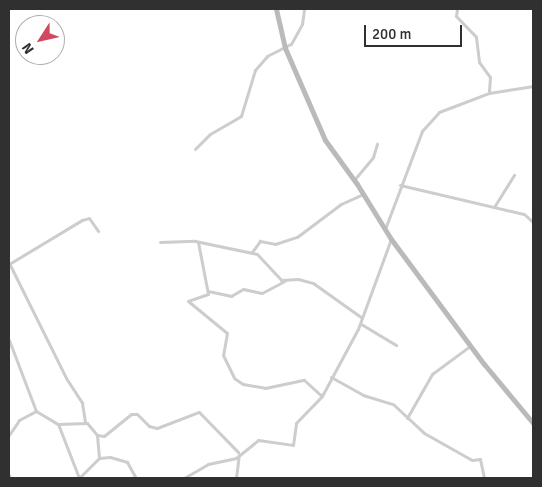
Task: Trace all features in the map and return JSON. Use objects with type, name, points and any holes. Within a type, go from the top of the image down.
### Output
[{"type":"street","points":[[276,9],[285,48],[321,132],[363,193],[391,239],[470,346],[533,423]]},
{"type":"street","points":[[194,149],[210,134],[241,116],[255,70],[267,56],[285,48],[297,35],[304,9]]},
{"type":"street","points":[[457,9],[456,16],[476,37],[479,62],[490,77],[489,93]]},
{"type":"street","points":[[385,229],[400,185],[422,131],[439,112],[489,93],[533,86]]},
{"type":"street","points":[[354,180],[373,157],[377,144]]},
{"type":"street","points":[[494,207],[514,176]]},
{"type":"street","points":[[400,185],[524,214],[533,222]]},
{"type":"street","points":[[251,252],[260,241],[275,244],[296,238],[341,204],[363,193]]},
{"type":"street","points":[[98,231],[89,218],[82,220],[9,264],[66,378],[82,403],[85,422],[97,435],[99,458]]},
{"type":"street","points":[[184,478],[208,464],[239,454],[262,439],[292,446],[296,423],[322,396],[361,324],[391,239]]},
{"type":"street","points":[[160,242],[198,242],[251,252],[262,256],[285,281]]},
{"type":"street","points":[[198,242],[208,291],[205,296],[188,301],[227,332],[222,355],[238,382],[265,388],[289,381],[304,380],[322,396]]},
{"type":"street","points":[[208,291],[231,296],[244,289],[262,293],[285,281],[298,279],[313,283],[362,318]]},
{"type":"street","points":[[361,324],[396,344]]},
{"type":"street","points":[[9,340],[36,411],[58,424],[85,422]]},
{"type":"street","points":[[407,418],[432,374],[470,346]]},
{"type":"street","points":[[331,378],[363,395],[393,404],[424,433],[472,460],[480,458],[484,478]]},
{"type":"street","points":[[9,435],[19,420],[36,411]]},
{"type":"street","points":[[97,435],[104,436],[131,414],[137,414],[149,426],[157,428],[196,412],[208,419],[239,454],[236,478]]},
{"type":"street","points":[[58,424],[79,478],[99,458],[126,460],[136,478]]}]
